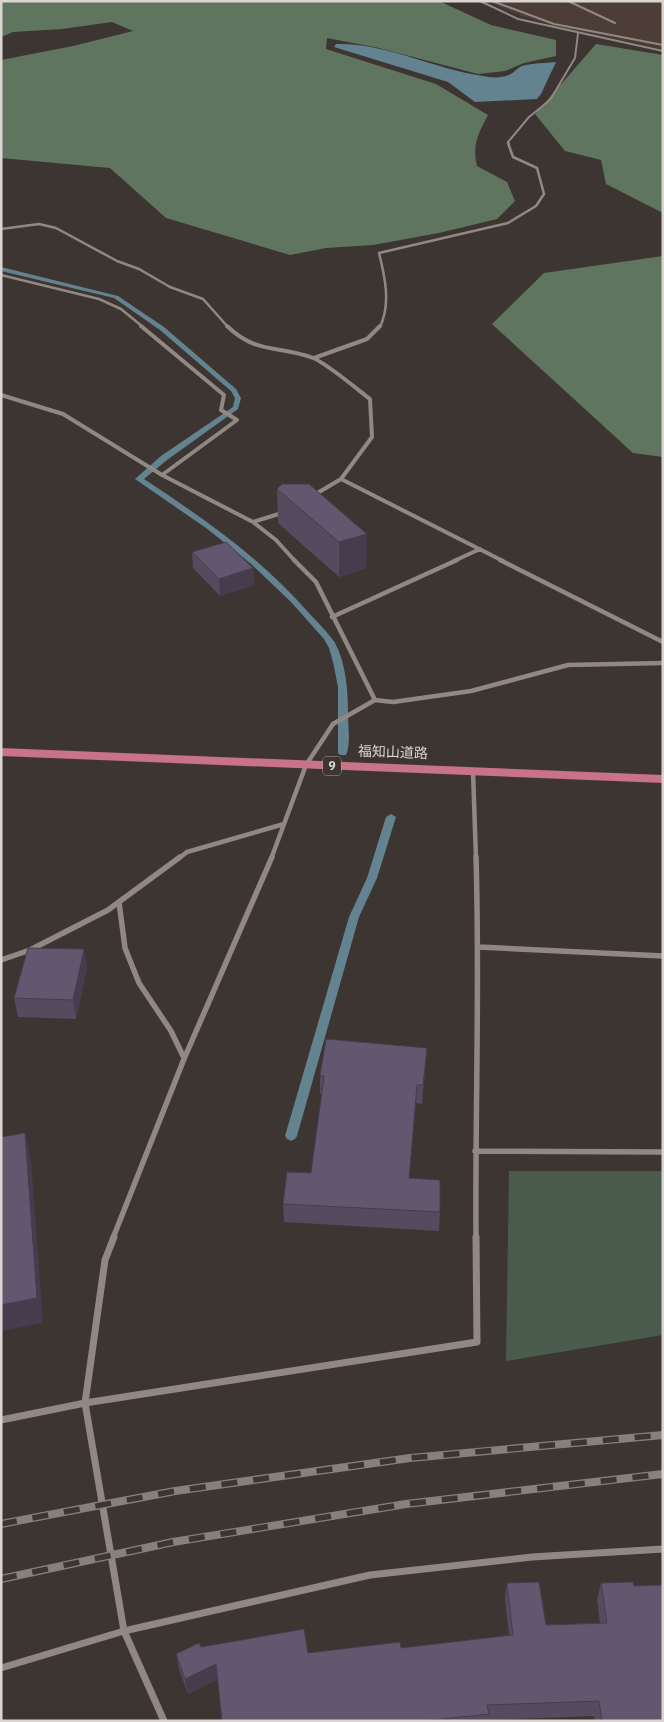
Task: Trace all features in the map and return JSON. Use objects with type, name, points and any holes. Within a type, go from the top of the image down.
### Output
[{"type":"highway","name":"福知山道路","points":[[1,752],[663,779]]},
{"type":"street","points":[[480,1],[518,19],[663,51]]},
{"type":"street","points":[[314,358],[371,337],[382,326],[385,314],[386,281],[379,253],[396,247],[496,227],[519,218],[536,206],[544,194],[537,168],[513,157],[508,142],[529,117],[550,100],[575,58],[578,33]]},
{"type":"street","points":[[1,229],[39,224],[56,228],[117,261],[139,269],[170,287],[203,299],[219,319],[234,333],[256,346],[314,358],[370,399],[372,437],[341,479],[311,497]]},
{"type":"street","points":[[1,275],[99,299],[121,309],[224,395],[221,410],[237,420],[162,475]]},
{"type":"street","points":[[1,395],[63,414],[162,475],[253,522],[276,540],[278,545],[316,582],[375,700]]},
{"type":"street","points":[[341,479],[663,642]]},
{"type":"street","points":[[253,522],[288,510]]},
{"type":"street","points":[[332,617],[480,549]]},
{"type":"street","points":[[164,1721],[124,1631],[85,1403],[105,1260],[184,1058],[281,836],[306,765],[333,724],[375,700],[393,702],[471,691],[568,666],[663,664]]},
{"type":"street","points":[[1,1420],[85,1403],[477,1342],[478,947],[473,771]]},
{"type":"street","points":[[1,960],[30,950],[108,910],[187,852],[284,824]]},
{"type":"street","points":[[119,902],[125,948],[139,983],[171,1031],[184,1058]]},
{"type":"street","points":[[478,947],[663,956]]},
{"type":"street","points":[[476,1150],[663,1152]]},
{"type":"street","points":[[1,1668],[124,1631],[370,1575],[532,1557],[663,1549]]},
{"type":"lane","points":[[492,1],[530,17],[567,27],[663,45]]},
{"type":"lane","points":[[568,1],[616,23]]},
{"type":"shaded area","points":[[487,1],[663,1],[663,49],[556,26],[515,14]]},
{"type":"green space","points":[[1,1],[439,1],[491,25],[556,40],[556,56],[524,63],[505,71],[478,74],[379,48],[327,38],[326,49],[436,84],[488,115],[477,140],[475,152],[477,166],[507,182],[515,201],[497,219],[439,233],[373,245],[326,248],[290,255],[166,218],[110,168],[1,158],[1,60],[73,46],[133,31],[112,22],[62,29],[13,32],[1,37]]},
{"type":"green space","points":[[596,44],[663,55],[663,213],[606,184],[601,160],[565,151],[535,114]]},
{"type":"green space","points":[[663,256],[663,457],[633,453],[492,324],[544,273]]},
{"type":"green space","points":[[509,1171],[663,1171],[663,1335],[506,1361]]},
{"type":"water","points":[[336,44],[374,48],[465,73],[489,77],[506,76],[526,65],[556,62],[537,99],[475,102],[448,82],[334,47]]},
{"type":"building","points":[[282,484],[309,484],[367,534],[339,542],[277,489]]},
{"type":"building","points":[[226,542],[253,568],[219,579],[192,552]]},
{"type":"building","points":[[28,948],[84,949],[73,1000],[14,998]]},
{"type":"building","points":[[326,1039],[427,1048],[423,1085],[417,1085],[409,1178],[440,1180],[440,1212],[283,1204],[287,1172],[311,1173],[324,1076],[320,1076]]},
{"type":"building","points":[[25,1133],[37,1298],[1,1305],[1,1137]]},
{"type":"building","points":[[539,1582],[546,1625],[607,1623],[601,1583],[633,1582],[634,1586],[663,1585],[663,1721],[602,1721],[599,1701],[487,1705],[489,1714],[423,1721],[222,1721],[216,1664],[185,1679],[176,1654],[199,1643],[201,1647],[304,1629],[308,1653],[400,1642],[401,1648],[513,1635],[507,1583]]},
{"type":"waterway","points":[[1,269],[116,297],[147,317],[234,390],[238,398],[236,408],[164,458],[139,479],[186,510],[253,561],[274,580],[327,638],[333,648],[342,687],[344,713],[343,753]]},
{"type":"waterway","points":[[291,1136],[354,917],[372,878],[391,817]]},
{"type":"railway","points":[[1,1524],[175,1491],[410,1458],[663,1435]]},
{"type":"railway","points":[[1,1579],[173,1542],[406,1504],[663,1474]]}]
